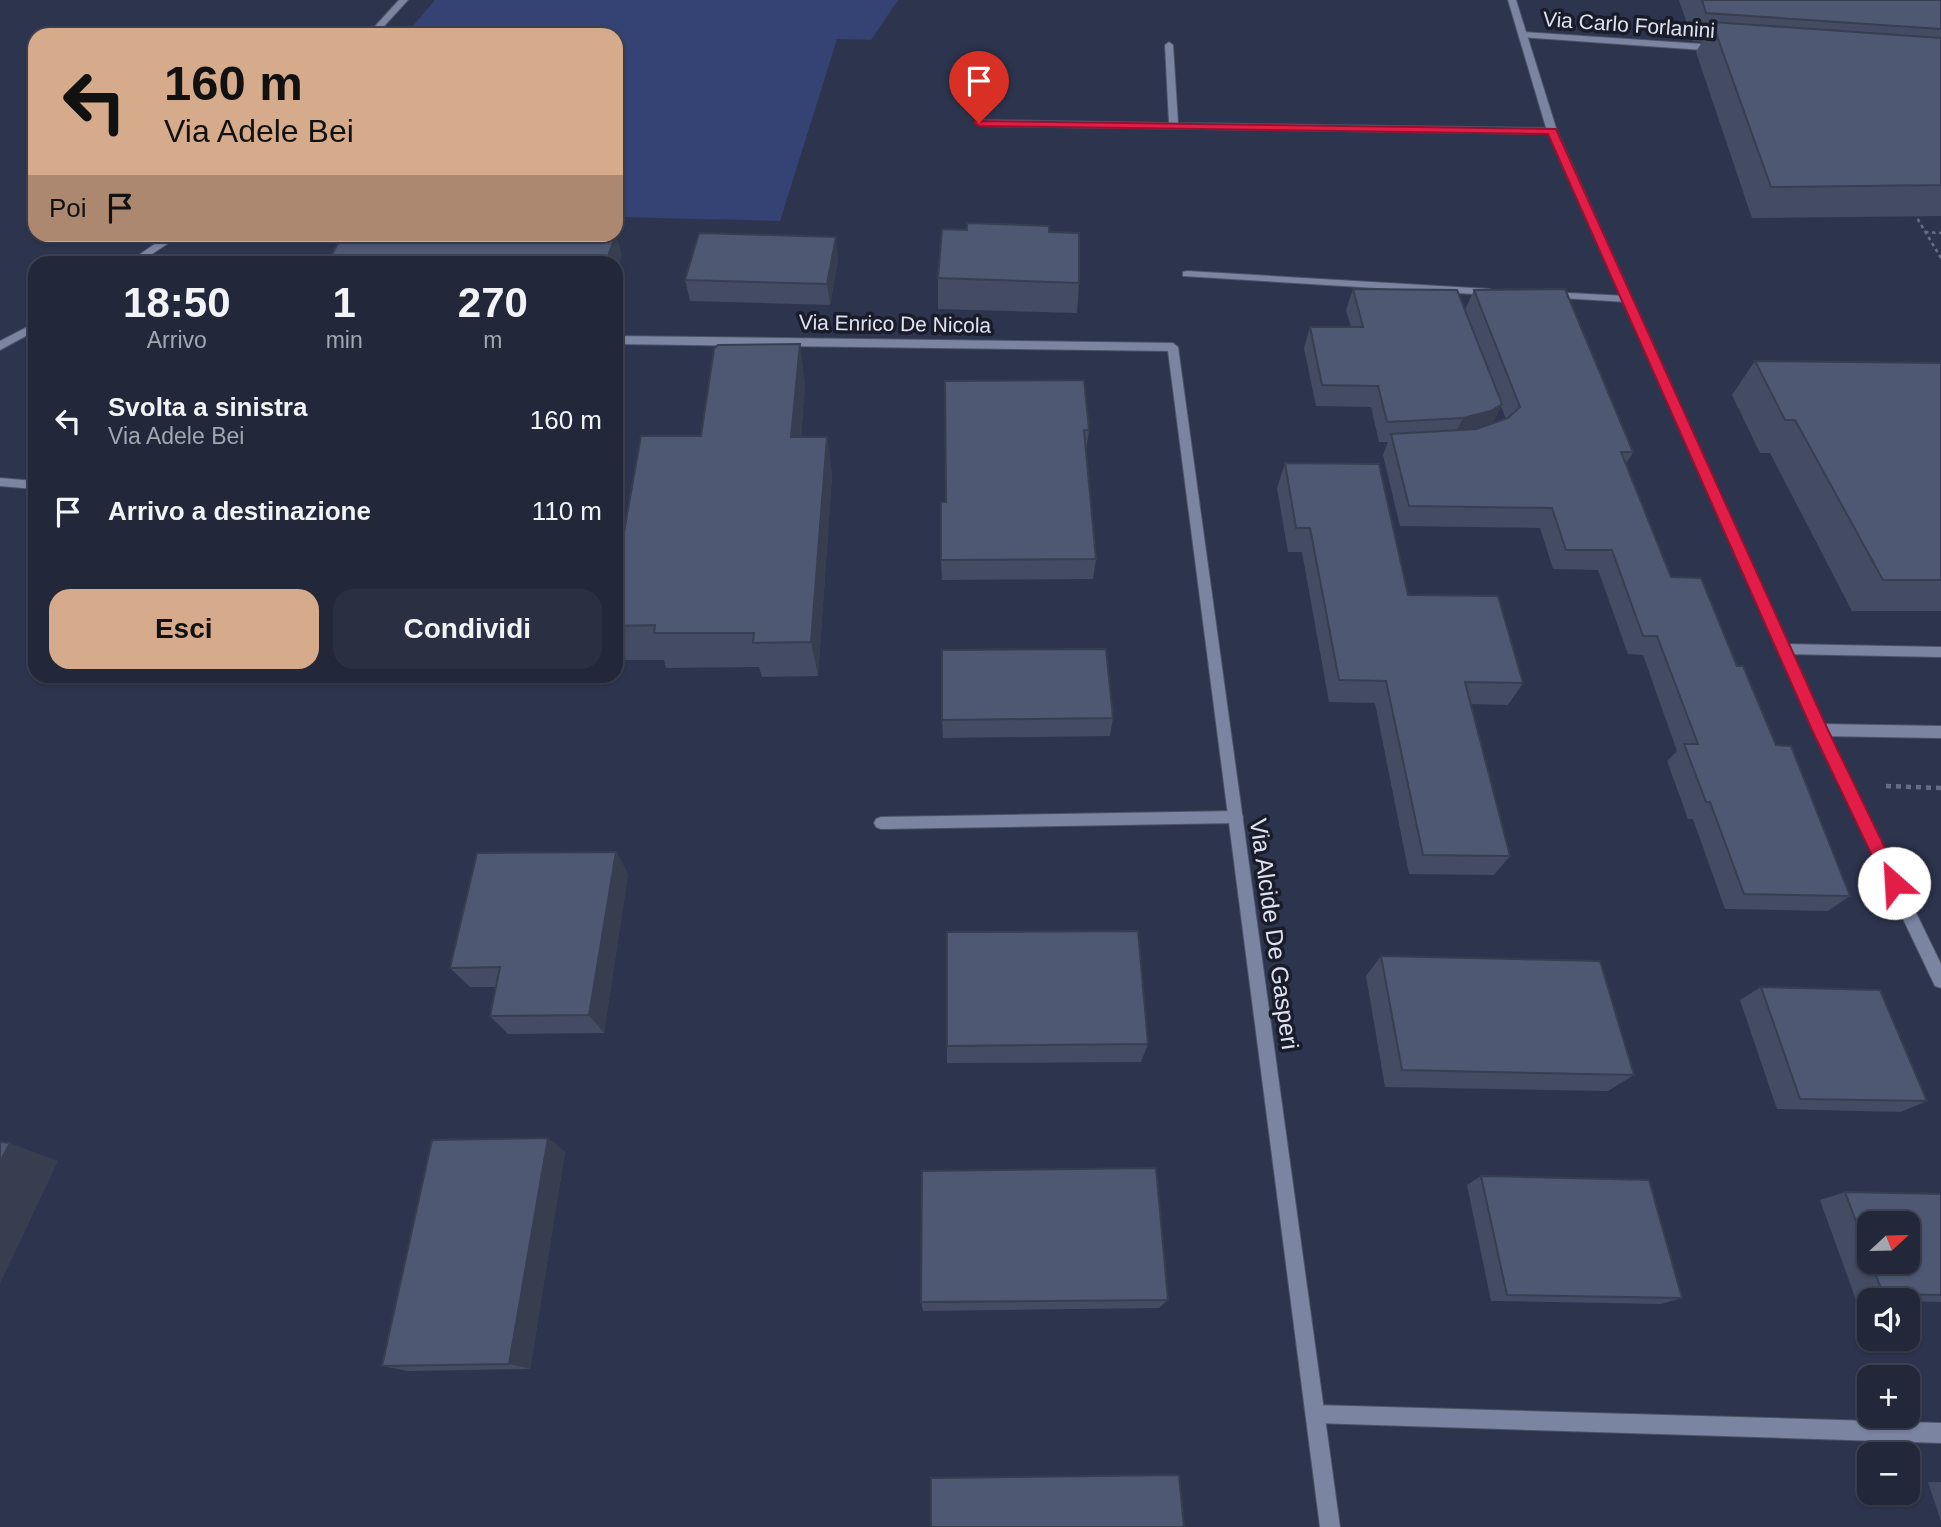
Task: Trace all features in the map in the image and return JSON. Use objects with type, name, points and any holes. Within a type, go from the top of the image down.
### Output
[{"type":"street","points":[[378,28],[404,0]]},
{"type":"street","points":[[1512,0],[1552,131],[1820,730],[1941,981]]},
{"type":"street","name":"Via Carlo Forlanini","points":[[1523,35],[1726,49]]},
{"type":"street","points":[[1169,45],[1174,126]]},
{"type":"street","points":[[979,123],[1552,131]]},
{"type":"street","points":[[143,256],[165,242]]},
{"type":"street","points":[[1187,274],[1504,293]]},
{"type":"street","points":[[1449,290],[1454,303]]},
{"type":"street","points":[[1531,294],[1627,299]]},
{"type":"street","points":[[1,345],[28,330]]},
{"type":"street","name":"Via Enrico De Nicola","points":[[623,340],[1173,347]]},
{"type":"street","name":"Via Alcide De Gasperi","points":[[1173,347],[1330,1527]]},
{"type":"street","points":[[0,482],[28,484]]},
{"type":"street","points":[[1784,649],[1941,652]]},
{"type":"street","points":[[1820,730],[1941,732]]},
{"type":"street","points":[[881,823],[1236,817]]},
{"type":"street","points":[[1315,1414],[1941,1433]]},
{"type":"path","points":[[1912,209],[1941,258]]},
{"type":"path","points":[[1924,232],[1941,233]]},
{"type":"path","points":[[1847,785],[1941,788]]},
{"type":"shaded area","points":[[435,0],[898,0],[871,40],[837,39],[780,221],[623,217],[623,28],[411,28]]},
{"type":"building","points":[[1702,0],[1941,0],[1941,29],[1706,13]]},
{"type":"building","points":[[1712,22],[1941,38],[1941,185],[1771,187]]},
{"type":"building","points":[[967,223],[1049,226],[1049,232],[1079,233],[1079,283],[938,278],[942,229],[967,230]]},
{"type":"building","points":[[699,233],[836,237],[827,284],[685,280]]},
{"type":"building","points":[[339,242],[613,242],[608,256],[331,256]]},
{"type":"building","points":[[1353,289],[1457,290],[1502,404],[1491,411],[1463,418],[1387,422],[1378,386],[1322,385],[1310,327],[1363,327]]},
{"type":"building","points":[[1565,289],[1633,452],[1621,452],[1671,577],[1701,578],[1737,666],[1743,666],[1776,745],[1791,746],[1850,896],[1744,894],[1710,802],[1706,802],[1684,744],[1698,744],[1657,636],[1643,636],[1612,550],[1566,550],[1552,508],[1409,506],[1391,434],[1477,429],[1508,418],[1520,407],[1474,290]]},
{"type":"building","points":[[800,344],[791,437],[827,437],[811,642],[753,643],[754,633],[654,633],[655,625],[623,626],[623,538],[641,436],[701,436],[714,349],[718,345]]},
{"type":"building","points":[[1755,361],[1941,363],[1941,580],[1883,580],[1795,420],[1785,420]]},
{"type":"building","points":[[1084,380],[1089,430],[1084,430],[1096,559],[941,560],[941,502],[946,502],[945,381]]},
{"type":"building","points":[[1285,463],[1379,464],[1408,595],[1498,596],[1523,683],[1465,682],[1510,856],[1423,855],[1386,681],[1339,680],[1310,528],[1296,528]]},
{"type":"building","points":[[1106,649],[1113,718],[942,720],[942,650]]},
{"type":"building","points":[[616,852],[589,1015],[490,1016],[500,967],[450,968],[477,853]]},
{"type":"building","points":[[1138,931],[1148,1044],[947,1046],[947,932]]},
{"type":"building","points":[[1381,956],[1600,961],[1634,1075],[1402,1070]]},
{"type":"building","points":[[1761,987],[1880,990],[1927,1101],[1800,1099]]},
{"type":"building","points":[[548,1138],[509,1364],[382,1366],[432,1140]]},
{"type":"building","points":[[0,1142],[10,1143],[0,1162]]},
{"type":"building","points":[[1156,1168],[1168,1300],[921,1302],[922,1171]]},
{"type":"building","points":[[1481,1176],[1649,1180],[1682,1298],[1507,1295]]},
{"type":"building","points":[[1845,1192],[1941,1194],[1941,1295],[1920,1295],[1920,1288],[1881,1288],[1876,1274],[1920,1274],[1920,1211],[1857,1211],[1857,1224]]},
{"type":"building","points":[[1179,1475],[1184,1527],[931,1527],[931,1478]]},
{"type":"route","points":[[979,123],[1552,131],[1820,730],[1894,883]]}]
